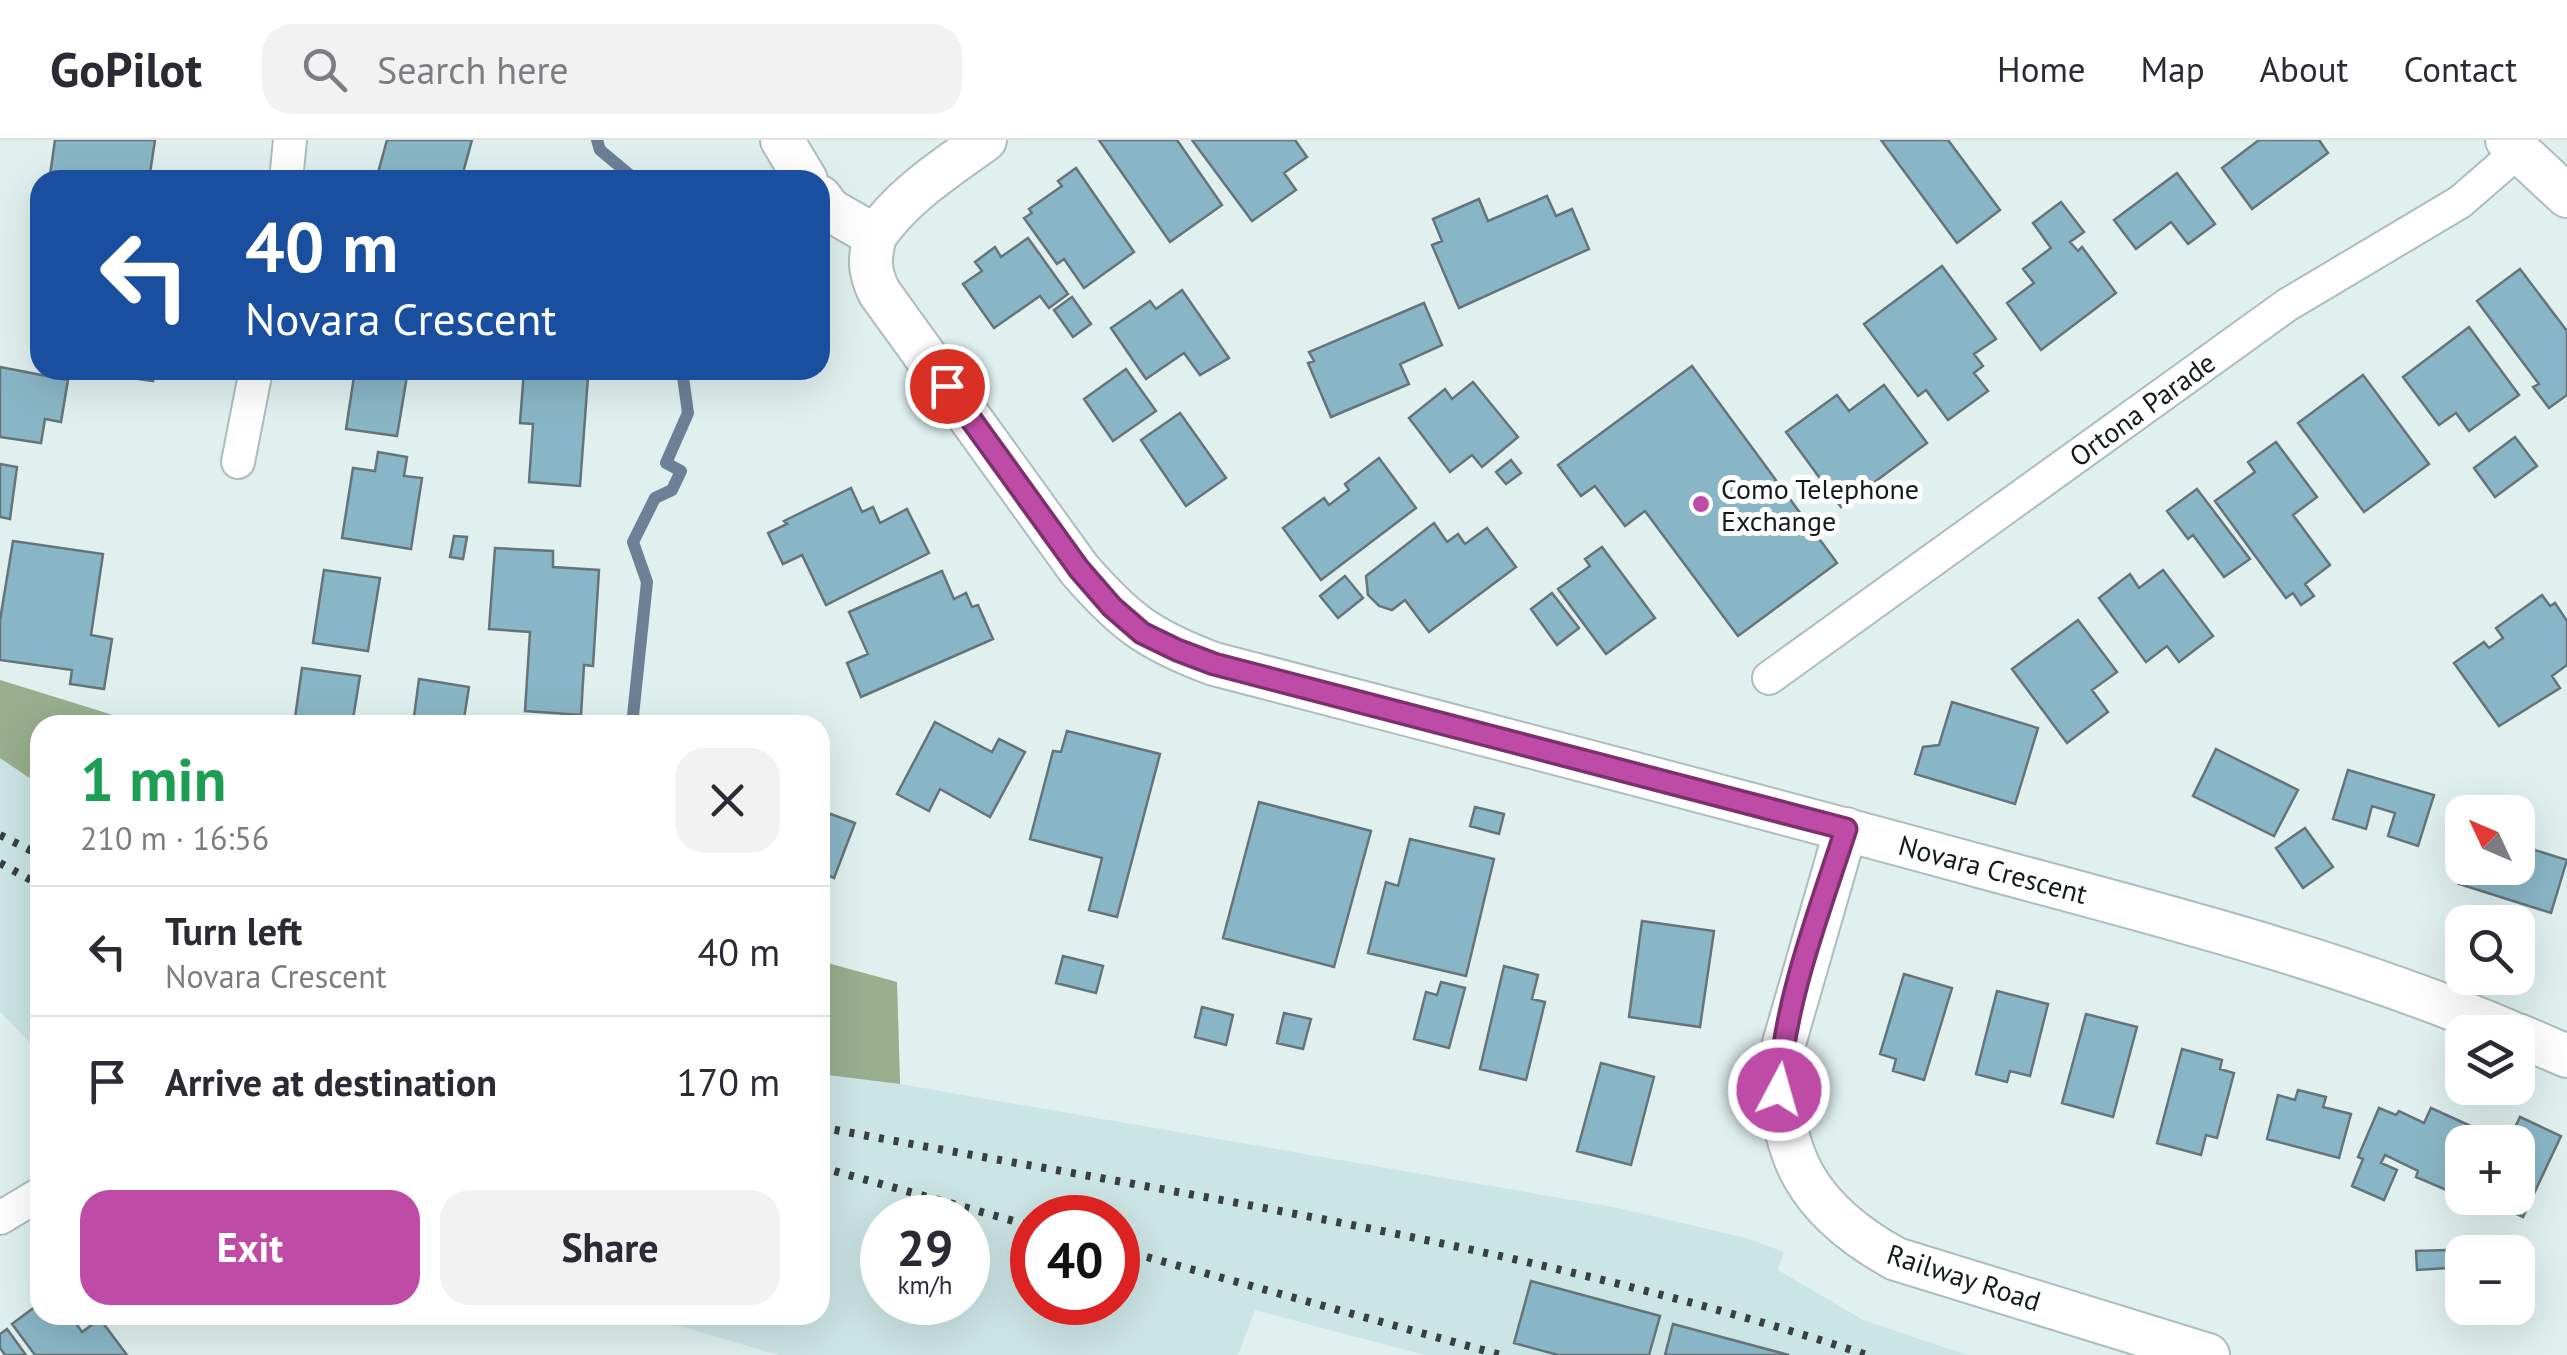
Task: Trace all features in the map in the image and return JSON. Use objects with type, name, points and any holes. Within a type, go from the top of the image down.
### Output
[{"type":"street","points":[[287,170],[290,140]]},
{"type":"street","points":[[782,140],[800,170]]},
{"type":"street","points":[[830,210],[875,236],[916,190],[985,140]]},
{"type":"street","points":[[2514,145],[2567,196]]},
{"type":"street","name":"Ortona Parade","points":[[1768,678],[2287,304],[2460,202],[2514,145]]},
{"type":"street","name":"Novara Crescent","points":[[875,236],[869,257],[870,273],[879,292],[1079,569],[1112,607],[1142,633],[1214,664],[2225,932],[2356,972],[2466,1015]]},
{"type":"street","points":[[238,462],[254,380]]},
{"type":"street","name":"Railway Road","points":[[1846,829],[1781,1054],[1779,1090],[1785,1126],[1793,1156],[1808,1184],[1830,1214],[1864,1242],[1896,1259],[2208,1355]]},
{"type":"street","points":[[2535,1043],[2567,1056]]},
{"type":"street","points":[[0,1218],[30,1200]]},
{"type":"shaded area","points":[[0,680],[113,715],[30,715],[30,1043],[0,1012]]},
{"type":"shaded area","points":[[830,964],[897,982],[900,1084],[1618,1208],[1746,1238],[1784,1252],[1778,1270],[1863,1320],[1967,1355],[1424,1355],[1255,1310],[1238,1355],[779,1355],[676,1325],[830,1325]]},
{"type":"green space","points":[[0,680],[113,715],[30,715],[30,778],[0,758]]},
{"type":"green space","points":[[830,964],[897,982],[900,1084],[830,1075]]},
{"type":"building","points":[[55,140],[155,140],[150,170],[51,170]]},
{"type":"building","points":[[387,140],[472,140],[464,170],[379,170]]},
{"type":"building","points":[[1099,140],[1177,140],[1222,205],[1170,242]]},
{"type":"building","points":[[1192,140],[1295,140],[1307,157],[1284,173],[1296,190],[1252,221]]},
{"type":"building","points":[[1881,140],[1948,140],[2000,210],[1957,243]]},
{"type":"building","points":[[2259,140],[2319,140],[2328,153],[2252,209],[2222,168]]},
{"type":"building","points":[[1076,168],[1134,252],[1084,288],[1064,259],[1057,264],[1024,218],[1032,213],[1029,209],[1062,186],[1058,181]]},
{"type":"building","points":[[2177,173],[2215,224],[2188,244],[2171,222],[2136,249],[2114,220]]},
{"type":"building","points":[[1547,196],[1556,216],[1572,209],[1589,249],[1459,308],[1432,245],[1442,241],[1433,219],[1479,199],[1488,221]]},
{"type":"building","points":[[2061,202],[2084,232],[2070,242],[2078,251],[2082,247],[2116,293],[2041,350],[2007,303],[2034,283],[2023,269],[2051,248],[2033,223]]},
{"type":"building","points":[[1028,238],[1068,294],[1049,308],[1040,296],[994,328],[963,284],[982,271],[975,262],[995,247],[1001,257]]},
{"type":"building","points":[[1942,266],[1996,339],[1974,354],[1983,366],[1974,373],[1988,391],[1948,420],[1926,390],[1918,396],[1864,324]]},
{"type":"building","points":[[2520,269],[2567,331],[2567,395],[2549,408],[2533,387],[2539,384],[2477,301]]},
{"type":"building","points":[[1182,290],[1229,358],[1200,375],[1184,353],[1146,379],[1111,328],[1150,301],[1156,309]]},
{"type":"building","points":[[1072,297],[1091,324],[1073,337],[1054,310]]},
{"type":"building","points":[[1424,303],[1442,345],[1400,364],[1409,384],[1331,417],[1308,363],[1314,361],[1309,352]]},
{"type":"building","points":[[2469,327],[2519,395],[2469,431],[2456,413],[2439,425],[2403,377]]},
{"type":"building","name":"Como Telephone Exchange","points":[[1692,366],[1837,563],[1738,636],[1645,511],[1625,526],[1595,486],[1581,496],[1558,465]]},
{"type":"building","points":[[0,367],[30,373],[30,380],[68,380],[61,422],[45,419],[41,443],[0,437]]},
{"type":"building","points":[[1126,369],[1156,411],[1113,441],[1084,399]]},
{"type":"building","points":[[2363,375],[2429,464],[2364,512],[2298,423]]},
{"type":"building","points":[[353,380],[406,380],[397,436],[346,429]]},
{"type":"building","points":[[523,380],[588,380],[580,486],[529,482],[533,424],[520,423]]},
{"type":"building","points":[[1473,382],[1518,437],[1482,467],[1472,455],[1450,472],[1409,418],[1445,389],[1452,399]]},
{"type":"building","points":[[1884,385],[1927,443],[1841,507],[1786,432],[1837,395],[1849,411]]},
{"type":"building","points":[[1180,413],[1226,478],[1186,506],[1141,440]]},
{"type":"building","points":[[2515,437],[2537,466],[2495,497],[2474,468]]},
{"type":"building","points":[[2276,442],[2317,497],[2293,515],[2330,565],[2305,584],[2314,596],[2301,605],[2293,593],[2286,598],[2215,501],[2255,472],[2248,462]]},
{"type":"building","points":[[378,452],[407,457],[404,476],[422,478],[411,549],[342,538],[353,468],[375,471]]},
{"type":"building","points":[[1379,458],[1416,508],[1321,580],[1283,528],[1324,498],[1329,505],[1349,490],[1345,484]]},
{"type":"building","points":[[1511,460],[1521,473],[1506,484],[1496,472]]},
{"type":"building","points":[[0,464],[17,467],[10,519],[0,517]]},
{"type":"building","points":[[851,488],[862,512],[873,507],[880,523],[907,509],[929,553],[826,605],[802,555],[783,564],[768,533]]},
{"type":"building","points":[[2197,489],[2250,559],[2224,577],[2193,535],[2188,539],[2167,511]]},
{"type":"building","points":[[1434,523],[1447,542],[1458,534],[1465,544],[1487,528],[1516,567],[1429,632],[1405,600],[1392,610],[1379,606],[1368,595],[1366,576]]},
{"type":"building","points":[[454,536],[467,537],[463,559],[450,557]]},
{"type":"building","points":[[13,541],[103,554],[91,635],[112,639],[104,689],[70,684],[72,670],[0,660],[0,620]]},
{"type":"building","points":[[1602,547],[1655,618],[1606,654],[1558,589],[1590,566],[1585,559]]},
{"type":"building","points":[[495,548],[553,551],[553,567],[599,570],[593,666],[584,665],[581,715],[525,711],[530,632],[489,629]]},
{"type":"building","points":[[324,570],[380,578],[368,651],[313,643]]},
{"type":"building","points":[[2163,570],[2213,636],[2179,662],[2167,646],[2146,662],[2099,598],[2130,574],[2139,588]]},
{"type":"building","points":[[942,571],[954,599],[966,593],[972,607],[978,605],[993,639],[861,697],[847,663],[868,654],[849,612]]},
{"type":"building","points":[[1345,576],[1363,598],[1338,618],[1320,596]]},
{"type":"building","points":[[1552,593],[1579,628],[1557,645],[1531,609]]},
{"type":"building","points":[[2542,595],[2550,606],[2555,603],[2567,621],[2567,665],[2552,676],[2560,688],[2499,726],[2454,663],[2484,642],[2489,648],[2503,638],[2496,628]]},
{"type":"building","points":[[2078,620],[2117,672],[2092,690],[2108,712],[2067,743],[2012,669]]},
{"type":"building","points":[[302,668],[360,676],[354,715],[295,715]]},
{"type":"building","points":[[419,679],[469,687],[465,715],[414,715]]},
{"type":"building","points":[[1952,702],[2038,728],[2015,804],[1915,774],[1923,747],[1939,745]]},
{"type":"building","points":[[935,722],[992,752],[999,739],[1025,752],[990,817],[940,789],[929,811],[897,794]]},
{"type":"building","points":[[1067,731],[1160,754],[1117,917],[1089,910],[1102,858],[1030,839],[1053,751],[1061,752]]},
{"type":"building","points":[[2216,749],[2298,790],[2274,836],[2193,796]]},
{"type":"building","points":[[2348,770],[2434,795],[2418,846],[2388,836],[2395,813],[2372,806],[2366,829],[2333,819]]},
{"type":"building","points":[[1259,802],[1371,831],[1334,967],[1223,938]]},
{"type":"building","points":[[1475,807],[1504,814],[1499,834],[1470,826]]},
{"type":"building","points":[[830,814],[855,823],[834,878],[830,876]]},
{"type":"building","points":[[2305,828],[2333,867],[2303,888],[2276,848]]},
{"type":"building","points":[[1410,839],[1494,859],[1466,976],[1368,953],[1386,882],[1398,886]]},
{"type":"building","points":[[2535,850],[2567,860],[2551,913],[2462,885],[2535,885]]},
{"type":"building","points":[[1642,921],[1714,931],[1700,1027],[1629,1017]]},
{"type":"building","points":[[1063,956],[1103,966],[1096,993],[1056,983]]},
{"type":"building","points":[[1504,966],[1538,975],[1532,999],[1545,1002],[1526,1080],[1480,1069]]},
{"type":"building","points":[[1904,974],[1952,988],[1924,1080],[1893,1071],[1896,1059],[1880,1054]]},
{"type":"building","points":[[1441,982],[1465,988],[1449,1048],[1414,1039],[1426,992],[1437,995]]},
{"type":"building","points":[[1997,991],[2048,1004],[2030,1076],[2010,1071],[2007,1082],[1976,1074]]},
{"type":"building","points":[[1202,1007],[1233,1015],[1226,1045],[1195,1037]]},
{"type":"building","points":[[1284,1013],[1311,1019],[1303,1049],[1277,1043]]},
{"type":"building","points":[[2086,1014],[2137,1027],[2113,1117],[2062,1103]]},
{"type":"building","points":[[2182,1049],[2222,1060],[2220,1069],[2234,1073],[2217,1138],[2206,1135],[2201,1155],[2157,1143]]},
{"type":"building","points":[[1601,1063],[1654,1077],[1631,1165],[1577,1151]]},
{"type":"building","points":[[2298,1090],[2326,1097],[2323,1107],[2351,1114],[2339,1158],[2267,1139],[2278,1095],[2295,1100]]},
{"type":"building","points":[[2379,1108],[2396,1115],[2399,1111],[2424,1123],[2431,1108],[2468,1125],[2445,1125],[2445,1189],[2416,1177],[2418,1171],[2385,1155],[2381,1163],[2397,1170],[2384,1200],[2352,1186],[2363,1159],[2358,1157]]},
{"type":"building","points":[[2520,1117],[2561,1136],[2535,1191],[2535,1125],[2516,1125]]},
{"type":"building","points":[[2445,1250],[2445,1268],[2417,1270],[2416,1251]]},
{"type":"building","points":[[1531,1281],[1660,1316],[1649,1355],[1558,1355],[1514,1343]]},
{"type":"building","points":[[30,1310],[30,1325],[77,1325],[82,1332],[92,1325],[104,1325],[127,1355],[35,1355],[12,1324]]},
{"type":"building","points":[[1673,1324],[1789,1355],[1665,1355]]},
{"type":"building","points":[[7,1329],[26,1355],[5,1355],[0,1348],[0,1334]]},
{"type":"waterway","points":[[597,140],[600,150],[624,170]]},
{"type":"waterway","points":[[633,715],[647,582],[633,542],[655,498],[672,490],[681,471],[666,463],[688,413],[683,380]]},
{"type":"railway","points":[[0,835],[30,850]]},
{"type":"railway","points":[[0,863],[30,880]]},
{"type":"railway","points":[[830,1129],[1479,1251],[1740,1316],[1867,1355]]},
{"type":"railway","points":[[830,1170],[1010,1220]]},
{"type":"railway","points":[[1140,1255],[1501,1355]]},
{"type":"place","name":"Como Telephone Exchange","points":[[1701,504]]},
{"type":"route","points":[[947,386],[1079,569],[1112,607],[1142,633],[1214,664],[1846,829],[1789,1018],[1779,1090]]}]
